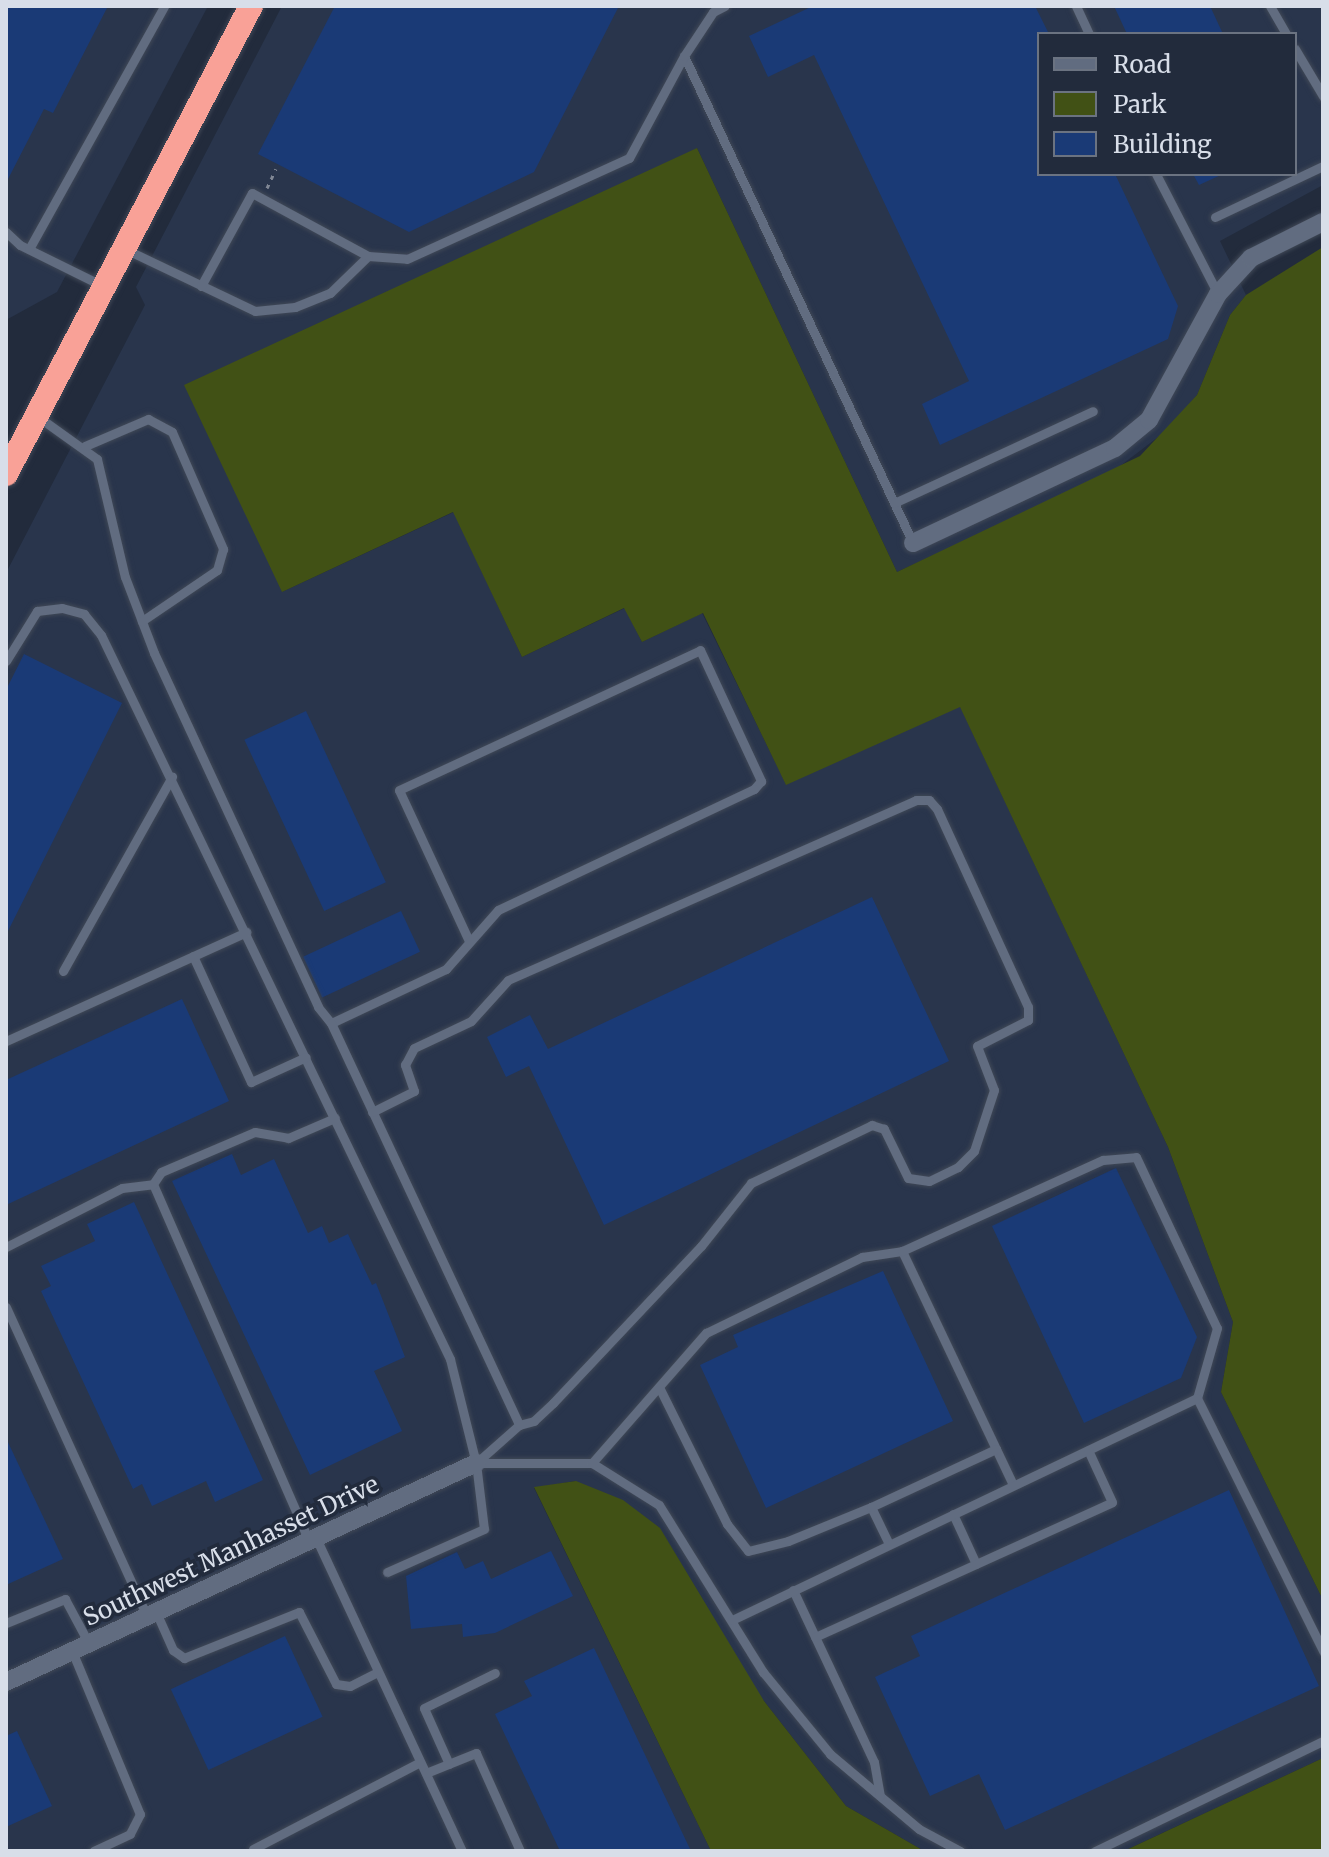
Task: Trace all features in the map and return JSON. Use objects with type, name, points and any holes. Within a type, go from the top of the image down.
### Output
[{"type":"highway","points":[[6,474],[251,6]]},
{"type":"street","points":[[913,543],[1115,448],[1149,420],[1218,294],[1251,258],[1323,222]]},
{"type":"street","name":"Southwest Manhasset Drive","points":[[6,1682],[476,1463]]},
{"type":"lane","points":[[29,249],[164,6]]},
{"type":"lane","points":[[201,286],[252,193],[368,256],[407,259],[629,158],[684,56],[715,9],[725,6]]},
{"type":"lane","points":[[1076,6],[1088,32]]},
{"type":"lane","points":[[1270,6],[1285,32]]},
{"type":"lane","points":[[1297,52],[1323,96]]},
{"type":"lane","points":[[684,56],[913,543]]},
{"type":"lane","points":[[1215,217],[1323,166]]},
{"type":"lane","points":[[1157,176],[1218,294]]},
{"type":"lane","points":[[6,232],[29,249],[104,287]]},
{"type":"lane","points":[[124,249],[255,311],[295,307],[330,293],[368,256]]},
{"type":"lane","points":[[894,503],[1093,411]]},
{"type":"lane","points":[[37,416],[85,446],[106,478],[125,577],[142,621],[318,1007],[331,1023],[519,1425]]},
{"type":"lane","points":[[85,446],[148,419],[172,432],[223,549],[217,570],[142,621]]},
{"type":"lane","points":[[6,661],[37,611],[62,608],[84,614],[117,662],[450,1359],[476,1463],[484,1529],[387,1572]]},
{"type":"lane","points":[[331,1023],[446,969],[498,910],[754,789],[761,781],[700,650],[399,790],[469,941]]},
{"type":"lane","points":[[63,971],[172,777]]},
{"type":"lane","points":[[372,1112],[414,1091],[405,1065],[414,1048],[471,1021],[508,980],[916,800],[929,800],[1028,1007],[1028,1020],[977,1046],[994,1090],[974,1151],[958,1167],[929,1181],[908,1178],[884,1129],[872,1125],[751,1183],[701,1246],[553,1403],[534,1421],[519,1425],[476,1463]]},
{"type":"lane","points":[[6,1041],[246,932]]},
{"type":"lane","points":[[193,956],[251,1082],[306,1057]]},
{"type":"lane","points":[[6,1247],[122,1188],[153,1184],[161,1172],[255,1132],[288,1138],[335,1118]]},
{"type":"lane","points":[[592,1463],[706,1333],[862,1257],[902,1251],[1103,1160],[1136,1157],[1217,1328],[1197,1398],[1323,1651]]},
{"type":"lane","points":[[153,1184],[312,1539],[462,1851]]},
{"type":"lane","points":[[902,1251],[1013,1485]]},
{"type":"lane","points":[[6,1307],[151,1614],[173,1650],[184,1658],[299,1612],[336,1684],[350,1686],[378,1672]]},
{"type":"lane","points":[[659,1387],[727,1524],[748,1551],[788,1541],[871,1507],[996,1449]]},
{"type":"lane","points":[[732,1620],[1197,1398]]},
{"type":"lane","points":[[815,1637],[1112,1502],[1088,1450]]},
{"type":"lane","points":[[476,1463],[592,1463],[659,1505],[763,1672],[821,1742],[919,1829],[960,1851]]},
{"type":"lane","points":[[871,1507],[889,1544]]},
{"type":"lane","points":[[953,1514],[976,1564]]},
{"type":"lane","points":[[793,1590],[874,1762],[880,1795]]},
{"type":"lane","points":[[6,1623],[65,1599],[80,1647],[88,1688],[140,1814],[130,1834],[94,1851]]},
{"type":"lane","points":[[449,1764],[424,1708],[495,1673]]},
{"type":"lane","points":[[1095,1851],[1323,1741]]},
{"type":"lane","points":[[426,1773],[476,1753],[520,1851]]},
{"type":"lane","points":[[253,1849],[420,1762]]},
{"type":"path","points":[[262,198],[276,169]]},
{"type":"shaded area","points":[[6,6],[208,6],[57,292],[6,320]]},
{"type":"shaded area","points":[[282,6],[1323,6],[1323,185],[1220,241],[1246,295],[1230,315],[1197,395],[1171,427],[1111,473],[897,572],[697,148],[282,592],[454,512],[522,657],[625,608],[642,642],[702,613],[786,784],[960,706],[1168,1147],[1233,1322],[1221,1392],[1323,1600],[1323,1758],[1124,1851],[924,1851],[846,1806],[764,1701],[575,1481],[534,1488],[711,1851],[6,1851],[6,573],[145,305],[136,287]]},
{"type":"green space","points":[[697,148],[897,572],[1140,456],[1197,395],[1230,315],[1246,295],[1323,247],[1323,1600],[1221,1392],[1233,1322],[1168,1147],[960,707],[786,785],[703,613],[642,642],[624,608],[522,657],[453,512],[282,592],[184,385]]},
{"type":"green space","points":[[576,1481],[623,1500],[660,1528],[764,1701],[846,1806],[924,1851],[711,1851],[534,1487]]},
{"type":"green space","points":[[1323,1758],[1323,1851],[1124,1851]]},
{"type":"building","points":[[6,6],[108,6],[53,113],[44,109],[6,183]]},
{"type":"building","points":[[335,6],[619,6],[534,172],[409,232],[258,154]]},
{"type":"building","points":[[813,6],[1035,6],[1048,32],[1037,32],[1037,176],[1116,176],[1178,306],[1168,339],[940,445],[922,404],[969,381],[814,55],[768,77],[749,36]]},
{"type":"building","points":[[1114,6],[1210,6],[1222,32],[1126,32]]},
{"type":"building","points":[[1194,176],[1219,176],[1199,185]]},
{"type":"building","points":[[24,654],[122,703],[6,935],[6,690]]},
{"type":"building","points":[[306,711],[386,882],[324,911],[244,740]]},
{"type":"building","points":[[872,897],[949,1061],[604,1225],[529,1066],[506,1077],[487,1037],[530,1015],[548,1049]]},
{"type":"building","points":[[401,911],[420,952],[322,997],[303,957]]},
{"type":"building","points":[[182,999],[229,1101],[6,1205],[6,1080]]},
{"type":"building","points":[[232,1154],[241,1175],[274,1159],[308,1233],[322,1226],[329,1243],[348,1234],[372,1285],[376,1283],[405,1357],[374,1371],[402,1431],[310,1475],[172,1181]]},
{"type":"building","points":[[1116,1168],[1197,1337],[1181,1378],[1084,1423],[992,1226]]},
{"type":"building","points":[[134,1202],[263,1480],[215,1502],[206,1481],[152,1506],[142,1484],[133,1489],[41,1291],[51,1286],[41,1266],[95,1241],[87,1224]]},
{"type":"building","points":[[883,1271],[953,1421],[766,1508],[700,1365],[738,1347],[733,1335]]},
{"type":"building","points":[[6,1438],[63,1559],[6,1585]]},
{"type":"building","points":[[1229,1490],[1319,1686],[1005,1830],[979,1774],[930,1796],[875,1677],[920,1656],[911,1636]]},
{"type":"building","points":[[551,1551],[573,1596],[495,1633],[463,1637],[462,1624],[411,1629],[406,1576],[457,1552],[465,1569],[483,1561],[491,1579]]},
{"type":"building","points":[[285,1636],[323,1717],[208,1770],[171,1689]]},
{"type":"building","points":[[594,1648],[691,1851],[560,1851],[495,1714],[532,1696],[524,1681]]},
{"type":"building","points":[[17,1731],[52,1806],[6,1827],[6,1736]]}]
